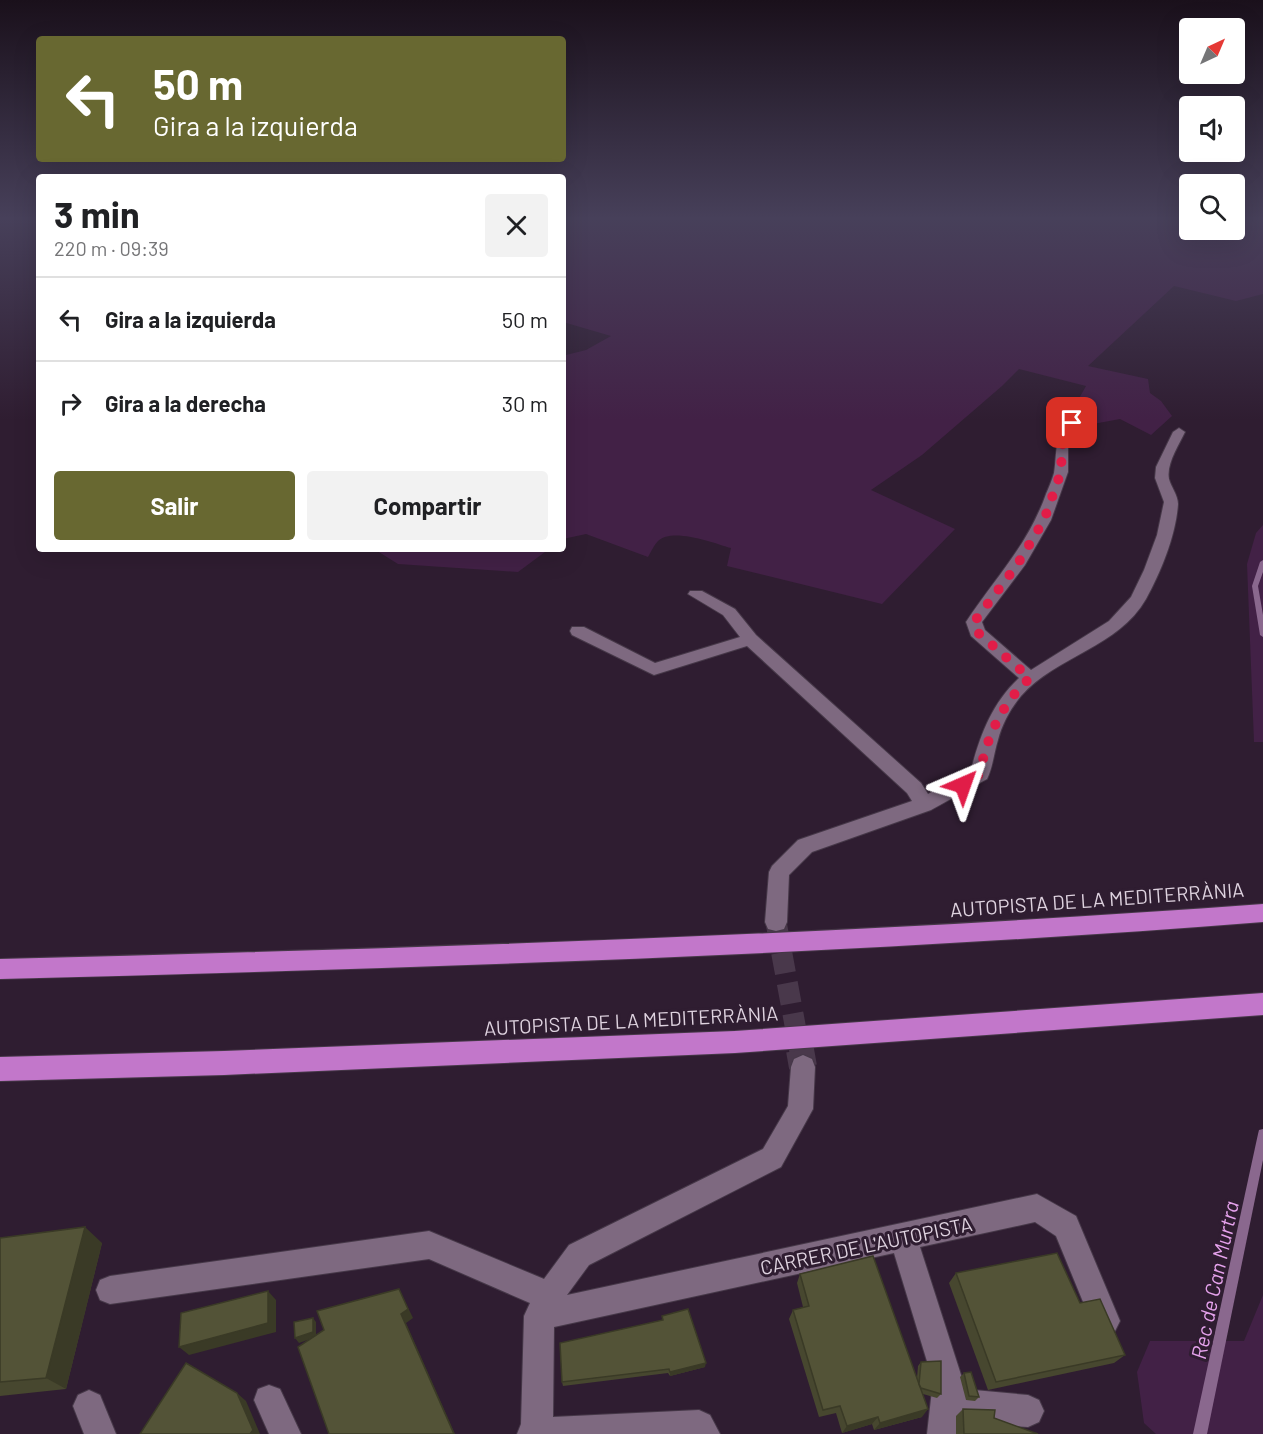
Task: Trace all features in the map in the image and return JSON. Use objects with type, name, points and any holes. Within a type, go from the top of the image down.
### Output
[{"type":"highway","name":"AUTOPISTA DE LA MEDITERRÀNIA","points":[[0,969],[697,948],[1084,928],[1263,913]]},
{"type":"highway","name":"AUTOPISTA DE LA MEDITERRÀNIA","points":[[0,1069],[735,1042],[1263,1004]]},
{"type":"street","points":[[1030,678],[977,632],[974,622],[1017,565],[1044,520],[1061,472],[1062,446],[1072,423]]},
{"type":"street","points":[[776,921],[778,872],[805,846],[924,805],[980,774],[986,746],[998,717],[1009,700],[1030,678],[1115,625],[1138,598],[1152,570],[1164,535],[1171,502],[1162,477],[1163,466],[1179,432]]},
{"type":"street","points":[[696,594],[729,612],[750,639],[914,788],[924,805]]},
{"type":"street","points":[[578,631],[654,669],[750,639]]},
{"type":"street","points":[[704,1434],[699,1426],[535,1433],[544,1306],[579,1255],[772,1158],[800,1110],[803,1066]]},
{"type":"street","name":"CARRER DE L'AUTOPISTA","points":[[544,1306],[903,1237],[1037,1208],[1066,1226],[1113,1343]]},
{"type":"street","points":[[903,1237],[948,1381],[943,1434]]},
{"type":"street","points":[[110,1290],[429,1245],[544,1306]]},
{"type":"street","points":[[946,1398],[968,1407],[1028,1411]]},
{"type":"street","points":[[268,1400],[285,1434]]},
{"type":"shaded area","points":[[566,286],[1263,286],[1263,294],[1236,301],[1174,286],[1088,366],[1148,379],[1150,393],[1161,401],[1172,416],[1151,435],[1120,419],[1061,430],[1086,386],[1019,369],[922,455],[871,490],[955,529],[882,604],[727,566],[731,548],[693,537],[673,535],[664,537],[658,541],[648,557],[586,534],[566,538],[566,355],[586,350],[611,336],[566,323]]},
{"type":"shaded area","points":[[1263,525],[1263,742],[1254,742],[1247,564],[1256,533]]},
{"type":"shaded area","points":[[379,552],[545,552],[518,572],[398,564]]},
{"type":"shaded area","points":[[1263,1295],[1263,1434],[1156,1434],[1144,1423],[1137,1372],[1150,1341],[1244,1341]]},
{"type":"building","points":[[85,1227],[46,1378],[0,1382],[0,1238]]},
{"type":"building","points":[[1057,1253],[1080,1303],[1100,1299],[1125,1355],[996,1382],[956,1273]]},
{"type":"building","points":[[873,1256],[928,1409],[880,1423],[878,1417],[847,1426],[840,1406],[823,1410],[793,1310],[809,1306],[800,1274]]},
{"type":"building","points":[[399,1289],[408,1309],[401,1314],[454,1434],[329,1434],[298,1347],[324,1330],[317,1311]]},
{"type":"building","points":[[268,1291],[268,1323],[179,1347],[181,1313]]},
{"type":"building","points":[[688,1309],[706,1363],[670,1372],[669,1369],[562,1382],[560,1343],[663,1320],[662,1316]]},
{"type":"building","points":[[313,1318],[313,1332],[295,1338],[294,1322]]},
{"type":"building","points":[[941,1361],[941,1394],[921,1388],[919,1384],[921,1362]]},
{"type":"building","points":[[186,1363],[237,1393],[253,1430],[250,1434],[140,1434]]},
{"type":"building","points":[[971,1372],[979,1397],[969,1396],[964,1373]]},
{"type":"building","points":[[963,1409],[995,1410],[994,1418],[1038,1434],[964,1434]]},
{"type":"waterway","name":"Rec de Can Murtra","points":[[1263,562],[1255,586],[1263,635]]},
{"type":"waterway","name":"Rec de Can Murtra","points":[[1200,1434],[1263,1134]]},
{"type":"tunnel","points":[[776,922],[800,1052]]},
{"type":"tunnel","points":[[800,1050],[803,1067]]},
{"type":"route","points":[[963,785],[980,774],[986,746],[998,717],[1009,700],[1030,678],[977,632],[974,622],[1017,565],[1044,520],[1061,472],[1062,446],[1072,423]]}]
